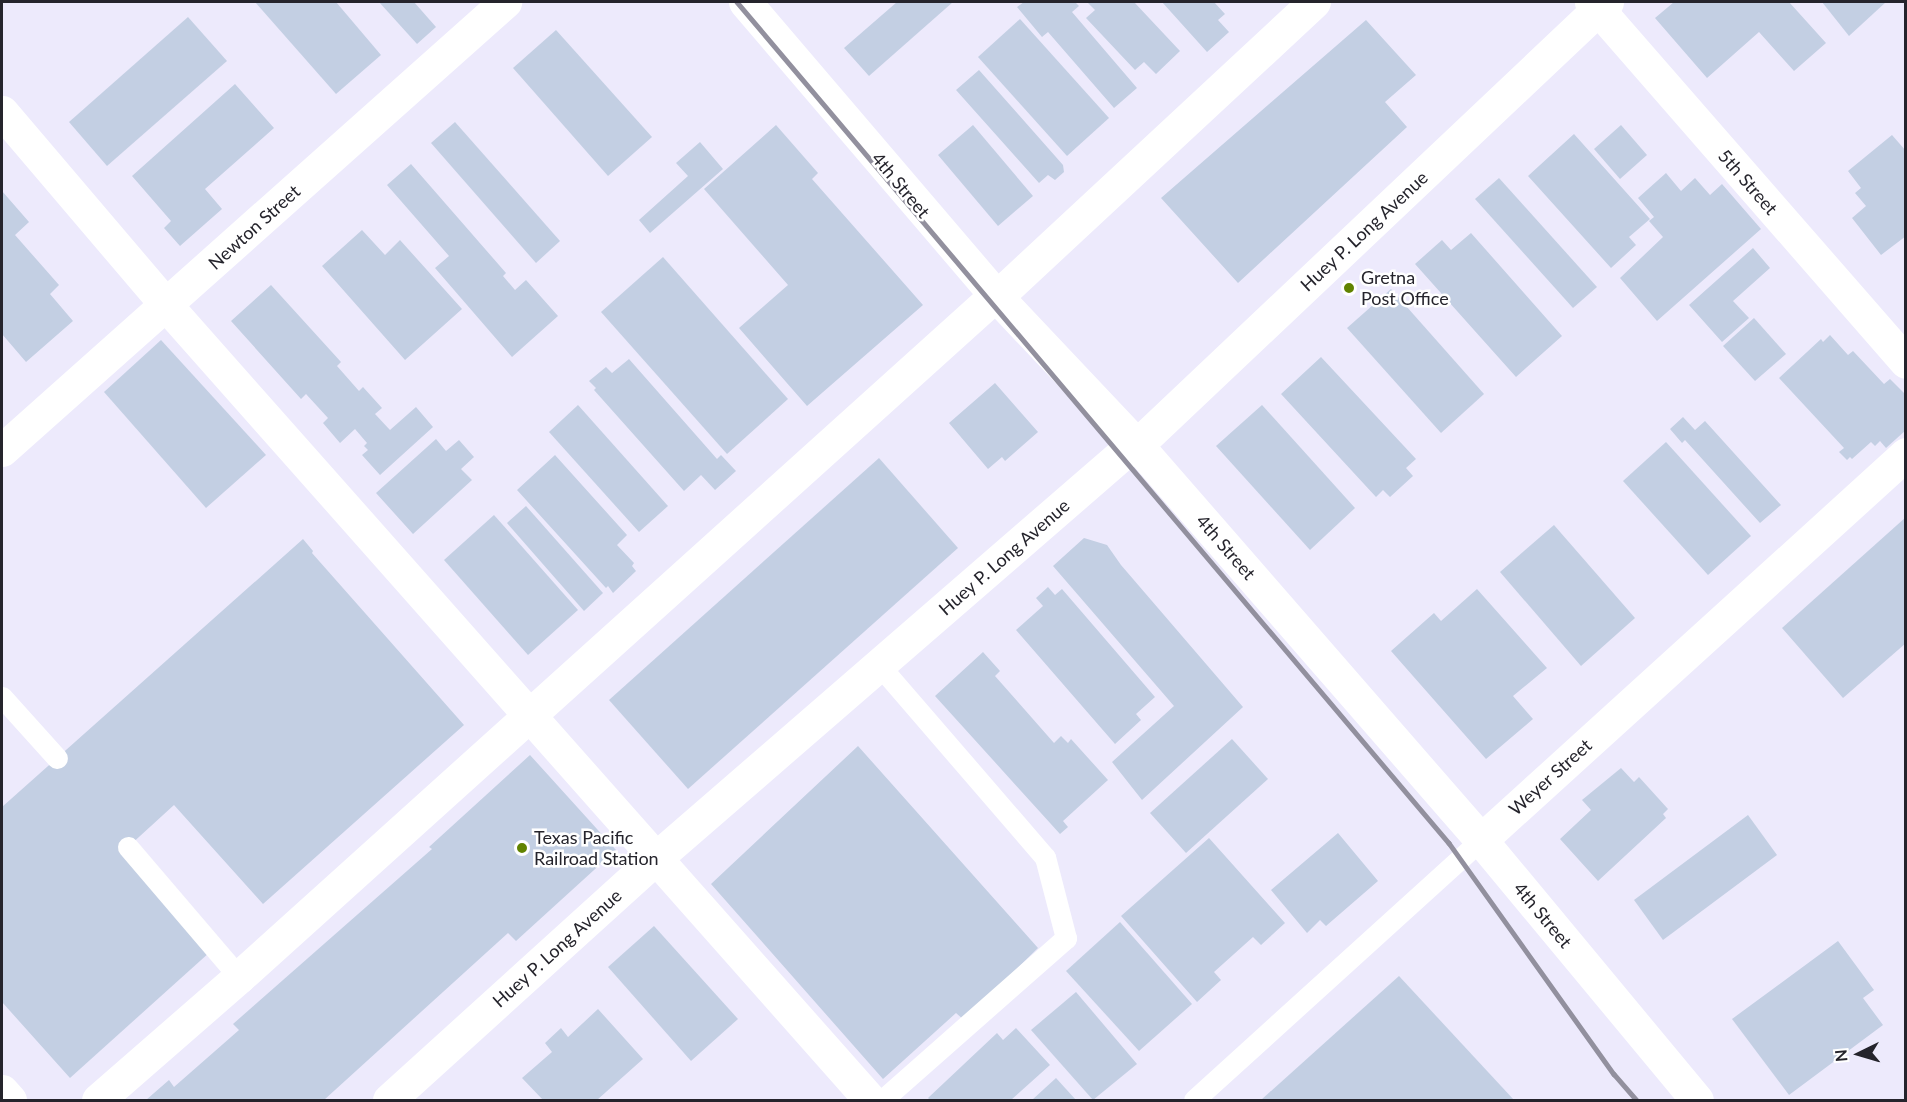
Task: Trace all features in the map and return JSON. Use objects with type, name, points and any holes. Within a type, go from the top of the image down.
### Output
[{"type":"street","name":"Newton Street","points":[[2,450],[505,2]]},
{"type":"street","name":"4th Street","points":[[745,2],[998,297],[1137,445],[1481,840],[1697,1101]]},
{"type":"street","points":[[98,1101],[529,717],[990,300],[998,297],[1314,2]]},
{"type":"street","name":"5th Street","points":[[1599,4],[1905,362]]},
{"type":"street","name":"Huey P. Long Avenue","points":[[389,1101],[656,858],[1122,454],[1137,445],[1599,4]]},
{"type":"street","points":[[2,112],[166,305],[870,1101]]},
{"type":"street","name":"Weyer Street","points":[[1481,840],[1905,454]]},
{"type":"street","points":[[2,1091],[10,1101]]},
{"type":"lane","points":[[879,665],[1045,857],[1066,938],[882,1101]]},
{"type":"lane","points":[[2,697],[57,758]]},
{"type":"lane","name":"Weyer Street","points":[[1194,1101],[1481,840]]},
{"type":"lane","points":[[128,847],[239,977]]},
{"type":"building","points":[[255,2],[336,2],[381,55],[336,94]]},
{"type":"building","points":[[379,2],[414,2],[436,27],[417,44]]},
{"type":"building","points":[[897,2],[953,2],[869,76],[844,48]]},
{"type":"building","points":[[1024,2],[1075,2],[1079,6],[1072,12],[1137,88],[1114,108],[1048,32],[1042,37],[1017,7]]},
{"type":"building","points":[[1087,2],[1134,2],[1180,51],[1156,74],[1144,62],[1135,70],[1086,18],[1095,10]]},
{"type":"building","points":[[1162,2],[1214,2],[1225,14],[1218,20],[1229,32],[1207,52]]},
{"type":"building","points":[[1674,2],[1789,2],[1826,43],[1794,71],[1759,32],[1707,78],[1655,18]]},
{"type":"building","points":[[1822,2],[1886,2],[1849,36]]},
{"type":"building","points":[[188,17],[227,61],[107,166],[69,122]]},
{"type":"building","points":[[1020,19],[1109,118],[1067,156],[978,57]]},
{"type":"building","points":[[1366,20],[1416,75],[1385,102],[1407,127],[1238,283],[1161,198]]},
{"type":"building","points":[[556,30],[652,137],[608,176],[513,68]]},
{"type":"building","points":[[979,70],[1063,165],[1064,172],[1055,180],[1048,175],[1039,183],[956,90]]},
{"type":"building","points":[[235,84],[274,128],[205,189],[222,209],[180,246],[164,228],[171,221],[132,176]]},
{"type":"building","points":[[455,122],[560,241],[536,263],[431,143]]},
{"type":"building","points":[[776,125],[818,173],[812,179],[923,305],[807,406],[739,328],[788,285],[704,189]]},
{"type":"building","points":[[973,125],[1033,196],[998,226],[938,155]]},
{"type":"building","points":[[1621,125],[1647,155],[1620,179],[1594,149]]},
{"type":"building","points":[[1574,134],[1650,219],[1629,237],[1636,245],[1611,268],[1528,176]]},
{"type":"building","points":[[1892,135],[1906,151],[1906,236],[1881,255],[1852,218],[1866,206],[1855,193],[1861,188],[1848,171]]},
{"type":"building","points":[[700,142],[723,169],[650,233],[639,220],[688,176],[676,163]]},
{"type":"building","points":[[411,164],[506,273],[503,276],[515,290],[526,280],[558,316],[512,357],[435,268],[449,256],[387,185]]},
{"type":"building","points":[[1666,173],[1681,191],[1695,178],[1710,195],[1722,184],[1761,229],[1657,321],[1620,278],[1663,237],[1649,221],[1654,217],[1638,198]]},
{"type":"building","points":[[1499,178],[1597,287],[1573,308],[1475,199]]},
{"type":"building","points":[[2,191],[29,222],[15,235],[59,285],[50,294],[73,321],[26,362],[2,334]]},
{"type":"building","points":[[362,230],[385,255],[400,240],[462,309],[405,360],[322,266]]},
{"type":"building","points":[[1471,233],[1562,336],[1516,377],[1415,264],[1442,240],[1451,250]]},
{"type":"building","points":[[1753,248],[1770,268],[1733,301],[1749,318],[1722,342],[1689,305]]},
{"type":"building","points":[[663,257],[788,399],[727,454],[601,312]]},
{"type":"building","points":[[271,285],[341,362],[337,366],[359,391],[363,387],[382,408],[375,414],[390,430],[416,407],[433,427],[380,475],[362,455],[368,450],[364,446],[367,443],[355,429],[340,443],[323,423],[328,418],[306,394],[301,399],[231,321]]},
{"type":"building","points":[[1391,289],[1484,394],[1441,433],[1347,328]]},
{"type":"building","points":[[1754,318],[1786,354],[1755,381],[1723,346]]},
{"type":"building","points":[[1830,335],[1848,355],[1853,351],[1884,384],[1890,379],[1906,395],[1906,430],[1886,448],[1880,441],[1875,446],[1871,442],[1852,459],[1850,457],[1847,460],[1839,452],[1844,448],[1779,378],[1821,339],[1823,342]]},
{"type":"building","points":[[161,340],[266,455],[206,508],[104,392]]},
{"type":"building","points":[[1321,357],[1416,459],[1406,468],[1413,476],[1390,497],[1383,490],[1376,497],[1281,394]]},
{"type":"building","points":[[629,359],[717,459],[721,455],[736,471],[715,490],[701,475],[684,491],[594,390],[596,388],[589,381],[606,367],[612,373]]},
{"type":"building","points":[[995,383],[1038,432],[1005,461],[1002,457],[988,469],[949,423]]},
{"type":"building","points":[[578,405],[668,506],[639,532],[549,432]]},
{"type":"building","points":[[1262,405],[1355,508],[1310,550],[1216,446]]},
{"type":"building","points":[[1683,417],[1695,430],[1705,421],[1781,505],[1760,523],[1685,440],[1682,443],[1670,429]]},
{"type":"building","points":[[436,439],[446,451],[459,440],[474,457],[461,469],[472,480],[413,534],[376,493]]},
{"type":"building","points":[[1666,442],[1751,536],[1708,575],[1623,481]]},
{"type":"building","points":[[555,455],[627,535],[617,545],[634,563],[632,566],[636,571],[613,593],[517,490]]},
{"type":"building","points":[[879,458],[958,548],[688,789],[609,700]]},
{"type":"building","points":[[526,506],[603,593],[584,611],[507,523]]},
{"type":"building","points":[[494,515],[578,610],[528,655],[444,560]]},
{"type":"building","points":[[1906,517],[1906,643],[1843,698],[1782,628]]},
{"type":"building","points":[[1554,525],[1635,618],[1581,666],[1500,572]]},
{"type":"building","points":[[1084,538],[1107,545],[1121,565],[1243,707],[1142,800],[1112,762],[1174,706],[1053,566]]},
{"type":"building","points":[[303,539],[313,551],[312,553],[464,725],[263,904],[174,805],[128,847],[210,952],[70,1078],[2,1002],[2,807]]},
{"type":"building","points":[[1048,587],[1055,595],[1062,589],[1155,697],[1136,714],[1141,720],[1115,744],[1016,630],[1043,606],[1036,598]]},
{"type":"building","points":[[1477,589],[1547,668],[1513,696],[1533,719],[1486,759],[1391,651],[1434,613],[1441,621]]},
{"type":"building","points":[[983,652],[1000,671],[995,676],[1054,743],[1061,736],[1068,743],[1071,739],[1108,780],[1063,821],[1068,827],[1060,834],[935,696]]},
{"type":"building","points":[[1232,739],[1268,779],[1186,853],[1150,813]]},
{"type":"building","points":[[858,746],[1038,948],[964,1020],[956,1013],[883,1079],[711,884]]},
{"type":"building","points":[[530,755],[616,850],[516,941],[508,933],[324,1100],[146,1100],[169,1080],[174,1087],[239,1030],[233,1024],[432,849],[429,847]]},
{"type":"building","points":[[1621,768],[1634,782],[1639,777],[1668,809],[1663,814],[1666,818],[1598,881],[1560,839],[1591,810],[1582,800]]},
{"type":"building","points":[[1748,815],[1777,855],[1663,940],[1634,900]]},
{"type":"building","points":[[1338,833],[1378,881],[1326,926],[1320,920],[1307,933],[1271,890]]},
{"type":"building","points":[[1209,838],[1285,923],[1261,945],[1253,937],[1214,972],[1221,980],[1197,1002],[1121,916]]},
{"type":"building","points":[[1120,922],[1192,1004],[1139,1051],[1066,971]]},
{"type":"building","points":[[654,926],[738,1019],[691,1061],[608,967]]},
{"type":"building","points":[[1838,941],[1874,990],[1863,998],[1883,1025],[1789,1095],[1732,1019]]},
{"type":"building","points":[[1399,976],[1514,1100],[1261,1100]]},
{"type":"building","points":[[1076,992],[1137,1064],[1093,1100],[1031,1030]]},
{"type":"building","points":[[598,1009],[643,1059],[597,1100],[543,1100],[522,1078],[552,1052],[545,1043],[561,1028],[568,1037]]},
{"type":"building","points":[[1016,1028],[1050,1065],[1011,1100],[930,1100],[928,1098],[997,1033],[1003,1040]]},
{"type":"building","points":[[1056,1078],[1076,1100],[1032,1100]]},
{"type":"railway","points":[[737,2],[1449,843],[1614,1074],[1637,1100]]},
{"type":"place","name":"Gretna Post Office","points":[[1349,288]]},
{"type":"place","name":"Texas Pacific Railroad Station","points":[[522,848]]}]
